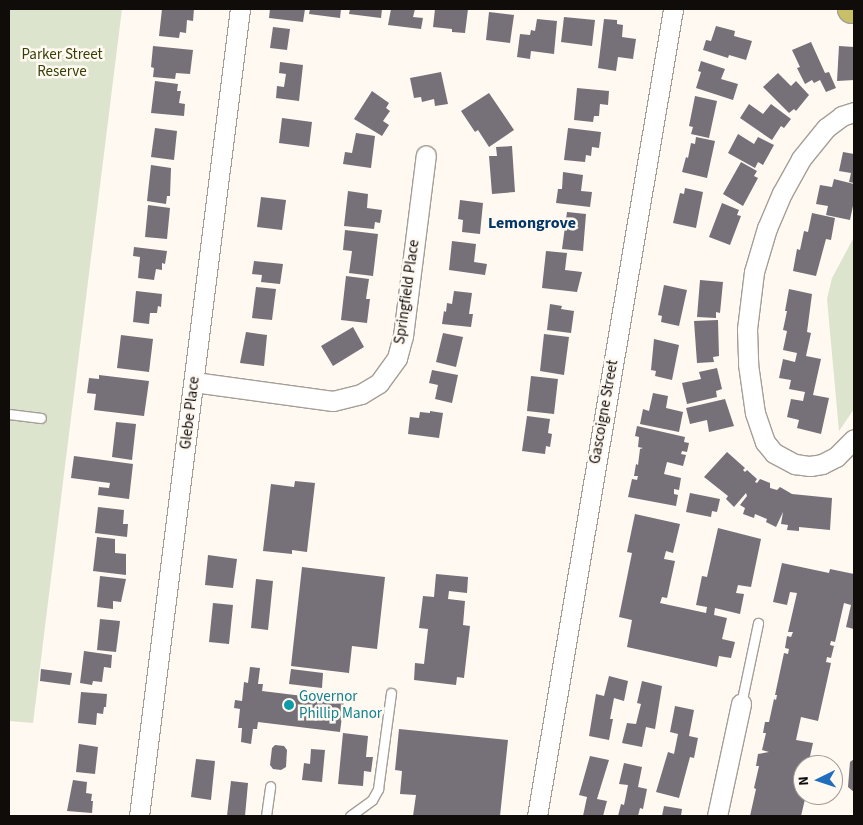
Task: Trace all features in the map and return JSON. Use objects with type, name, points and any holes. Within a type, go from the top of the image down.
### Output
[{"type":"street","name":"Glebe Place","points":[[139,816],[240,9]]},
{"type":"street","name":"Gascoigne Street","points":[[537,816],[673,9]]},
{"type":"street","points":[[854,112],[842,116],[826,128],[801,159],[782,193],[767,228],[754,272],[747,328],[748,364],[755,413],[761,433],[769,448],[787,461],[802,465],[815,465],[836,457],[854,438]]},
{"type":"street","name":"Springfield Place","points":[[194,382],[333,401],[361,394],[379,383],[396,358],[403,336],[426,155]]},
{"type":"street","points":[[717,816],[741,704]]},
{"type":"lane","points":[[9,414],[41,418]]},
{"type":"lane","points":[[741,704],[758,623]]},
{"type":"lane","points":[[350,816],[372,800],[378,789],[391,693]]},
{"type":"lane","points":[[266,816],[270,786]]},
{"type":"green space","name":"Parker Street Reserve","points":[[9,9],[122,9],[33,723],[9,721]]},
{"type":"green space","points":[[854,237],[854,409],[839,431],[827,299],[832,278]]},
{"type":"building","points":[[162,9],[194,9],[193,21],[187,20],[186,33],[180,32],[179,38],[159,36]]},
{"type":"building","points":[[270,9],[305,9],[303,22],[269,18]]},
{"type":"building","points":[[310,9],[341,9],[340,18],[309,14]]},
{"type":"building","points":[[350,9],[382,9],[381,18],[349,14]]},
{"type":"building","points":[[391,9],[415,9],[413,17],[423,18],[421,29],[388,25]]},
{"type":"building","points":[[435,9],[468,9],[465,33],[452,32],[452,29],[433,27]]},
{"type":"building","points":[[489,12],[514,15],[510,43],[486,40]]},
{"type":"building","points":[[564,17],[595,20],[592,46],[561,42]]},
{"type":"building","points":[[537,19],[557,21],[554,54],[531,51],[530,59],[517,57],[520,34],[530,35],[531,30],[535,31]]},
{"type":"building","points":[[604,19],[617,20],[617,24],[623,25],[622,37],[636,39],[633,59],[618,57],[616,71],[598,68]]},
{"type":"building","points":[[716,26],[735,31],[734,36],[752,41],[746,60],[729,55],[728,58],[703,50],[706,40],[711,41]]},
{"type":"building","points":[[273,27],[290,29],[287,50],[270,48]]},
{"type":"building","points":[[811,42],[825,73],[829,72],[836,88],[826,92],[820,80],[814,83],[812,80],[805,84],[797,68],[800,67],[792,50]]},
{"type":"building","points":[[153,46],[193,50],[190,74],[176,73],[175,79],[153,77],[154,68],[151,67]]},
{"type":"building","points":[[839,46],[854,47],[854,80],[837,81]]},
{"type":"building","points":[[701,61],[725,69],[721,79],[738,84],[733,100],[696,88],[701,72],[698,71]]},
{"type":"building","points":[[280,62],[303,65],[299,101],[276,98],[277,86],[284,87],[286,74],[279,73]]},
{"type":"building","points":[[441,72],[448,104],[435,106],[434,99],[422,102],[421,97],[414,98],[410,78]]},
{"type":"building","points":[[778,73],[791,86],[796,81],[809,95],[796,111],[794,109],[789,113],[763,87]]},
{"type":"building","points":[[155,81],[178,84],[177,91],[181,91],[179,103],[185,104],[184,116],[151,113]]},
{"type":"building","points":[[577,88],[609,91],[608,105],[600,104],[599,116],[594,116],[593,122],[574,120]]},
{"type":"building","points":[[372,91],[389,103],[386,108],[390,111],[383,121],[389,125],[382,136],[354,119]]},
{"type":"building","points":[[489,93],[514,130],[489,147],[478,130],[475,132],[461,111]]},
{"type":"building","points":[[695,96],[717,101],[709,138],[691,134],[693,127],[689,126]]},
{"type":"building","points":[[749,104],[763,114],[771,104],[791,119],[784,128],[781,126],[772,140],[740,118]]},
{"type":"building","points":[[282,118],[312,122],[309,147],[279,143]]},
{"type":"building","points":[[155,128],[177,131],[174,160],[151,157]]},
{"type":"building","points":[[568,128],[601,132],[599,148],[592,147],[591,156],[586,155],[585,162],[564,160]]},
{"type":"building","points":[[356,133],[375,136],[371,168],[343,164],[345,152],[352,153]]},
{"type":"building","points":[[738,134],[754,144],[758,137],[774,145],[763,165],[758,162],[755,168],[728,153]]},
{"type":"building","points":[[696,137],[715,141],[707,178],[682,172],[686,157],[688,158],[691,143],[695,144]]},
{"type":"building","points":[[512,146],[515,192],[492,194],[489,156],[497,156],[496,147]]},
{"type":"building","points":[[843,152],[854,154],[854,183],[849,182],[851,173],[839,171]]},
{"type":"building","points":[[741,162],[757,171],[754,176],[758,178],[743,206],[723,194]]},
{"type":"building","points":[[151,165],[171,168],[170,196],[167,196],[166,204],[147,201]]},
{"type":"building","points":[[563,172],[583,175],[581,191],[592,192],[590,207],[556,203],[558,189],[562,189]]},
{"type":"building","points":[[834,179],[854,184],[854,201],[850,220],[826,215],[828,206],[816,204],[820,185],[832,187]]},
{"type":"building","points":[[685,188],[703,192],[696,228],[673,223],[680,193],[684,194]]},
{"type":"building","points":[[348,191],[368,194],[367,208],[382,210],[380,223],[375,222],[374,229],[344,226]]},
{"type":"building","points":[[261,197],[286,200],[282,230],[257,227]]},
{"type":"building","points":[[460,200],[483,203],[480,234],[462,232],[463,220],[458,219]]},
{"type":"building","points":[[722,203],[739,210],[737,215],[741,216],[730,245],[709,237]]},
{"type":"building","points":[[148,205],[170,208],[167,239],[145,237]]},
{"type":"building","points":[[567,212],[586,214],[583,251],[562,249]]},
{"type":"building","points":[[812,213],[835,218],[831,240],[826,239],[816,276],[793,271],[797,249],[800,250],[804,231],[808,232]]},
{"type":"building","points":[[345,230],[378,234],[373,276],[349,273],[352,251],[343,250]]},
{"type":"building","points":[[452,241],[476,244],[474,262],[487,264],[485,275],[449,270]]},
{"type":"building","points":[[134,247],[167,251],[165,264],[162,263],[162,270],[156,269],[154,280],[138,278],[140,257],[133,256]]},
{"type":"building","points":[[546,251],[567,253],[565,270],[582,272],[577,292],[542,288]]},
{"type":"building","points":[[254,261],[283,264],[280,284],[261,282],[262,275],[252,274]]},
{"type":"building","points":[[346,276],[369,279],[366,299],[370,299],[367,323],[341,320]]},
{"type":"building","points":[[700,280],[723,282],[720,313],[716,312],[716,318],[697,317]]},
{"type":"building","points":[[664,285],[687,290],[679,326],[661,322],[662,316],[658,315]]},
{"type":"building","points":[[256,287],[276,289],[272,320],[252,318]]},
{"type":"building","points":[[789,289],[812,294],[807,332],[811,333],[806,356],[821,359],[813,395],[829,398],[821,434],[797,428],[799,420],[787,417],[791,399],[803,401],[805,392],[789,389],[791,380],[779,378],[783,359],[795,362],[797,353],[783,350],[787,331],[783,330]]},
{"type":"building","points":[[136,291],[162,294],[161,307],[158,306],[157,313],[150,313],[149,324],[133,322]]},
{"type":"building","points":[[454,291],[472,293],[469,314],[473,314],[471,327],[442,324],[447,303],[452,304]]},
{"type":"building","points":[[550,304],[562,306],[561,309],[574,311],[571,333],[547,330]]},
{"type":"building","points":[[718,320],[719,356],[713,357],[714,362],[697,363],[694,321]]},
{"type":"building","points":[[353,327],[364,347],[333,366],[321,346]]},
{"type":"building","points":[[246,332],[267,335],[264,366],[240,363]]},
{"type":"building","points":[[443,333],[463,337],[456,367],[436,362]]},
{"type":"building","points":[[544,334],[569,337],[564,375],[540,371]]},
{"type":"building","points":[[121,335],[153,339],[149,372],[117,368]]},
{"type":"building","points":[[654,339],[679,345],[672,380],[655,376],[656,371],[651,370]]},
{"type":"building","points":[[717,368],[722,389],[716,391],[717,397],[687,404],[682,383],[701,379],[699,372]]},
{"type":"building","points":[[432,370],[458,375],[452,403],[435,399],[438,385],[429,383]]},
{"type":"building","points":[[99,375],[149,381],[144,416],[94,410],[96,394],[87,393],[89,378],[99,379]]},
{"type":"building","points":[[531,376],[558,379],[554,414],[527,411]]},
{"type":"building","points":[[653,393],[668,396],[666,408],[683,412],[679,432],[640,424],[643,409],[649,411]]},
{"type":"building","points":[[725,399],[734,426],[709,432],[707,420],[690,424],[686,408]]},
{"type":"building","points":[[430,411],[443,413],[439,438],[408,434],[410,417],[419,418],[420,412],[430,413]]},
{"type":"building","points":[[527,416],[550,419],[548,433],[552,434],[550,447],[546,446],[545,454],[522,451]]},
{"type":"building","points":[[116,422],[136,424],[132,460],[112,457]]},
{"type":"building","points":[[637,426],[685,437],[684,442],[689,443],[687,452],[682,451],[681,454],[686,455],[683,466],[667,462],[664,474],[681,478],[679,490],[674,489],[674,494],[678,495],[676,506],[628,497],[632,479],[637,480],[638,476],[634,476],[636,464],[638,465],[640,449],[643,448],[638,447],[639,437],[635,436]]},
{"type":"building","points":[[727,452],[745,468],[743,470],[745,472],[747,470],[757,479],[755,482],[757,483],[760,479],[770,483],[770,488],[777,490],[780,487],[792,494],[832,498],[830,530],[799,527],[799,531],[787,530],[788,525],[781,524],[783,512],[776,527],[766,522],[767,519],[755,514],[754,518],[743,514],[745,508],[740,505],[747,496],[746,493],[734,507],[726,499],[728,496],[704,477]]},
{"type":"building","points":[[74,456],[133,464],[129,499],[98,495],[99,487],[109,488],[110,483],[71,478]]},
{"type":"building","points":[[295,481],[315,483],[307,552],[292,550],[292,554],[263,551],[271,484],[294,487]]},
{"type":"building","points":[[690,493],[720,499],[717,512],[712,511],[711,517],[686,512]]},
{"type":"building","points":[[98,507],[124,510],[123,524],[128,524],[127,537],[95,533]]},
{"type":"building","points":[[635,514],[680,524],[673,553],[666,551],[664,559],[675,561],[667,598],[662,597],[660,603],[706,613],[707,607],[696,605],[702,576],[707,577],[718,528],[761,539],[751,587],[738,585],[736,593],[744,594],[740,614],[715,608],[714,615],[727,618],[722,639],[735,642],[731,658],[719,656],[717,667],[627,647],[632,620],[619,617],[632,553],[627,552]]},
{"type":"building","points":[[97,537],[115,539],[115,553],[126,554],[126,575],[93,571]]},
{"type":"building","points":[[208,555],[237,559],[233,588],[205,585]]},
{"type":"building","points":[[782,563],[829,573],[830,569],[854,574],[854,629],[846,627],[851,605],[844,603],[835,642],[831,641],[830,645],[834,646],[831,658],[827,657],[826,662],[831,663],[818,721],[801,717],[796,740],[813,743],[810,755],[793,755],[793,805],[804,805],[801,816],[750,816],[759,766],[756,766],[758,754],[769,752],[762,750],[766,733],[763,733],[765,722],[769,722],[774,699],[776,700],[777,695],[775,695],[784,653],[788,654],[789,649],[785,648],[787,636],[791,637],[793,632],[788,632],[797,593],[790,592],[787,605],[773,602]]},
{"type":"building","points":[[302,567],[385,577],[377,649],[352,646],[349,673],[291,666]]},
{"type":"building","points":[[436,574],[468,577],[467,593],[449,591],[448,599],[465,601],[463,625],[470,626],[464,678],[457,677],[456,685],[414,680],[415,663],[424,664],[428,629],[419,628],[423,596],[434,597]]},
{"type":"building","points":[[100,576],[126,579],[121,602],[113,601],[113,609],[97,607]]},
{"type":"building","points":[[256,579],[273,581],[268,630],[251,628]]},
{"type":"building","points":[[213,603],[233,605],[229,644],[209,642]]},
{"type":"building","points":[[100,619],[120,621],[116,652],[97,650]]},
{"type":"building","points":[[84,651],[112,655],[111,668],[104,667],[102,682],[93,681],[92,685],[80,683]]},
{"type":"building","name":"Governor Phillip Manor","points":[[250,667],[260,668],[258,684],[263,684],[262,691],[344,701],[340,732],[258,722],[257,729],[253,729],[251,744],[241,742],[242,728],[238,728],[240,709],[234,708],[235,700],[242,701],[244,682],[248,683]]},
{"type":"building","points":[[41,669],[72,673],[70,685],[40,681]]},
{"type":"building","points":[[291,669],[323,673],[322,688],[289,684]]},
{"type":"building","points":[[609,676],[628,681],[624,701],[614,698],[609,740],[589,736],[596,694],[604,696]]},
{"type":"building","points":[[642,681],[662,686],[655,729],[646,727],[642,747],[622,743],[627,723],[636,724],[641,704],[637,703]]},
{"type":"building","points":[[81,692],[107,694],[106,707],[104,707],[103,714],[97,713],[96,725],[78,723]]},
{"type":"building","points":[[675,706],[694,710],[689,736],[698,738],[694,758],[690,757],[679,798],[656,792],[668,752],[674,754],[678,734],[670,732]]},
{"type":"building","points":[[399,729],[508,740],[500,816],[413,816],[416,795],[400,794],[402,771],[395,770]]},
{"type":"building","points":[[343,733],[368,736],[366,757],[373,757],[371,772],[364,771],[363,786],[338,784]]},
{"type":"building","points":[[79,744],[98,747],[95,774],[76,772]]},
{"type":"building","points":[[275,745],[284,746],[287,750],[286,767],[281,770],[273,769],[270,765],[272,748]]},
{"type":"building","points":[[311,749],[325,750],[322,782],[302,780],[304,763],[310,764]]},
{"type":"building","points":[[590,756],[609,760],[597,799],[607,801],[603,816],[583,816],[587,797],[579,795]]},
{"type":"building","points":[[196,759],[215,761],[211,800],[191,797]]},
{"type":"building","points":[[854,759],[854,792],[848,787],[850,762]]},
{"type":"building","points":[[624,763],[642,767],[638,787],[647,789],[643,809],[640,808],[638,816],[618,816],[621,804],[624,805],[628,785],[619,784]]},
{"type":"building","points":[[73,780],[87,782],[86,793],[92,794],[92,813],[67,811]]},
{"type":"building","points":[[231,781],[248,783],[245,816],[227,816]]},
{"type":"building","points":[[664,806],[682,809],[681,816],[662,816]]},
{"type":"place","name":"Governor Phillip Manor","points":[[289,705]]},
{"type":"district","name":"Lemongrove","points":[[532,223]]}]
